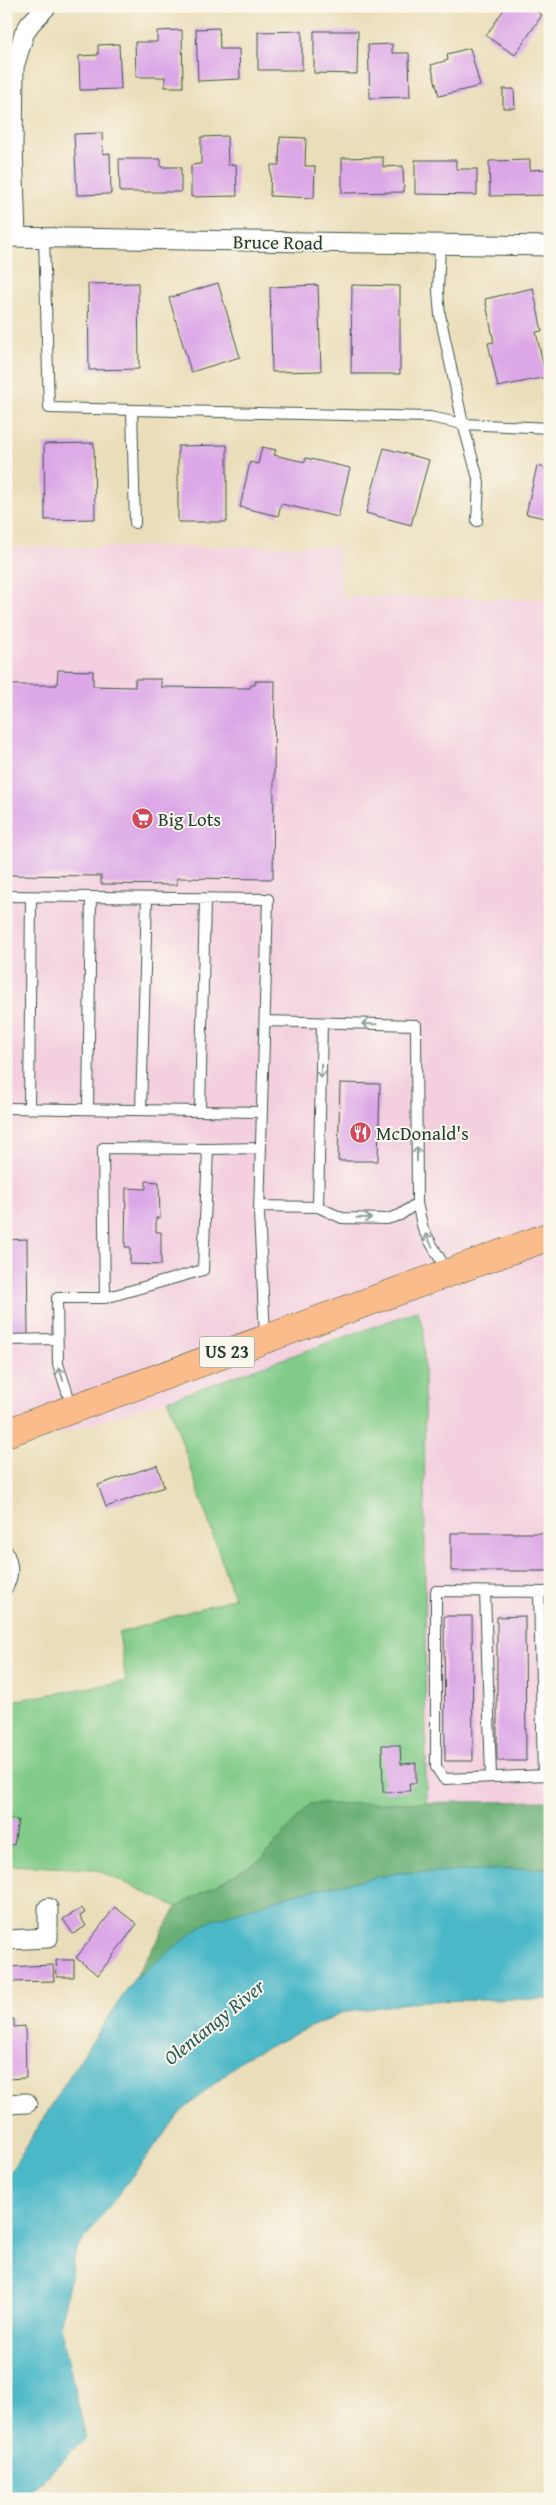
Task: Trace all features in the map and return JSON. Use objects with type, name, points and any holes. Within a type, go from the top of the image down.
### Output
[{"type":"highway","name":"US 23","points":[[6,1433],[265,1337],[550,1236]]},
{"type":"street","points":[[11,237],[14,67],[24,34],[47,6]]},
{"type":"street","name":"Bruce Road","points":[[11,237],[550,246]]},
{"type":"street","points":[[6,1940],[48,1938],[48,1908]]},
{"type":"street","points":[[6,2104],[27,2103]]},
{"type":"lane","points":[[44,238],[49,408],[430,417],[464,424],[550,428]]},
{"type":"lane","points":[[440,244],[438,290],[440,316],[479,482],[477,521]]},
{"type":"lane","points":[[132,410],[135,523]]},
{"type":"lane","points":[[6,896],[268,899],[259,1206],[265,1337]]},
{"type":"lane","points":[[29,1109],[31,897]]},
{"type":"lane","points":[[88,1109],[92,898]]},
{"type":"lane","points":[[141,1110],[147,898]]},
{"type":"lane","points":[[200,1111],[205,899]]},
{"type":"lane","points":[[265,1021],[416,1025],[417,1203],[423,1229],[448,1273]]},
{"type":"lane","points":[[318,1207],[322,1022]]},
{"type":"lane","points":[[6,1108],[261,1112]]},
{"type":"lane","points":[[105,1298],[103,1148],[261,1148]]},
{"type":"lane","points":[[73,1408],[58,1364],[56,1298],[105,1298],[203,1270],[208,1149]]},
{"type":"lane","points":[[259,1206],[318,1207],[342,1218],[387,1219],[400,1215],[417,1203]]},
{"type":"lane","points":[[6,1340],[57,1339]]},
{"type":"lane","points":[[6,1549],[12,1559],[13,1580],[6,1590]]},
{"type":"lane","points":[[539,1592],[546,1775],[444,1779],[439,1775],[436,1767],[436,1592],[485,1592],[539,1592],[550,1592]]},
{"type":"lane","points":[[485,1592],[491,1777]]},
{"type":"shaded area","points":[[337,546],[342,596],[550,599],[550,1801],[426,1803],[424,1329],[417,1311],[168,1400],[6,1451],[6,547]]},
{"type":"green space","points":[[417,1311],[424,1329],[426,1803],[310,1804],[261,1860],[177,1907],[95,1869],[6,1865],[6,1702],[126,1681],[119,1633],[234,1598],[168,1400]]},
{"type":"green space","points":[[550,1801],[550,1868],[397,1873],[297,1893],[207,1922],[134,1979],[177,1907],[261,1860],[310,1804]]},
{"type":"water","name":"Olentangy River","points":[[550,1868],[550,1999],[421,2001],[341,2013],[244,2058],[180,2113],[76,2250],[60,2326],[86,2438],[23,2499],[6,2499],[6,2179],[70,2075],[134,1979],[207,1922],[297,1893],[397,1873]]},
{"type":"building","points":[[506,6],[528,6],[542,15],[515,55],[486,36]]},
{"type":"building","points":[[219,28],[220,49],[239,49],[240,79],[198,81],[196,29]]},
{"type":"building","points":[[182,30],[183,87],[165,87],[165,77],[136,77],[135,42],[157,42],[157,31]]},
{"type":"building","points":[[302,31],[302,70],[258,70],[258,32]]},
{"type":"building","points":[[314,31],[358,31],[357,74],[314,73]]},
{"type":"building","points":[[119,44],[121,89],[80,90],[79,56],[98,55],[98,45]]},
{"type":"building","points":[[392,44],[392,53],[409,53],[410,97],[370,98],[368,45]]},
{"type":"building","points":[[470,48],[480,86],[439,96],[431,65],[448,60],[447,54]]},
{"type":"building","points":[[503,89],[514,89],[515,108],[503,108]]},
{"type":"building","points":[[102,133],[103,154],[110,153],[111,194],[77,195],[74,134]]},
{"type":"building","points":[[227,136],[228,165],[236,164],[237,196],[191,197],[191,165],[201,164],[201,137]]},
{"type":"building","points":[[280,137],[306,138],[305,166],[315,166],[314,198],[270,196],[271,165],[279,165]]},
{"type":"building","points":[[383,157],[383,167],[403,166],[404,192],[342,193],[342,158]]},
{"type":"building","points":[[119,159],[161,159],[161,167],[181,167],[181,192],[120,192]]},
{"type":"building","points":[[415,160],[456,160],[456,169],[477,169],[477,195],[415,194]]},
{"type":"building","points":[[530,160],[530,170],[550,169],[550,195],[490,196],[489,161]]},
{"type":"building","points":[[138,283],[139,369],[89,370],[88,284]]},
{"type":"building","points":[[218,283],[240,357],[191,372],[169,298]]},
{"type":"building","points":[[318,285],[321,371],[272,372],[270,287]]},
{"type":"building","points":[[352,285],[400,286],[400,374],[351,374]]},
{"type":"building","points":[[533,288],[542,331],[536,332],[546,377],[498,387],[488,343],[494,342],[485,299]]},
{"type":"building","points":[[94,443],[95,519],[45,520],[44,444]]},
{"type":"building","points":[[227,445],[227,522],[178,522],[178,446]]},
{"type":"building","points":[[262,447],[276,450],[274,455],[305,462],[306,458],[350,468],[338,517],[281,504],[278,516],[240,507],[250,462],[258,464]]},
{"type":"building","points":[[384,448],[429,460],[411,525],[366,513]]},
{"type":"building","points":[[537,466],[550,469],[550,519],[526,514]]},
{"type":"building","points":[[58,670],[93,671],[93,686],[135,687],[135,679],[161,679],[161,687],[250,688],[251,685],[255,685],[255,681],[275,681],[273,879],[177,878],[177,885],[101,884],[101,876],[6,875],[7,685],[57,685]]},
{"type":"building","points":[[340,1083],[380,1084],[378,1161],[338,1161]]},
{"type":"building","points":[[146,1181],[159,1182],[160,1218],[156,1218],[156,1232],[161,1232],[161,1265],[130,1264],[130,1247],[125,1247],[126,1188],[146,1189]]},
{"type":"building","points":[[27,1239],[28,1338],[6,1338],[6,1240]]},
{"type":"building","points":[[157,1465],[164,1487],[106,1507],[98,1485]]},
{"type":"building","points":[[451,1533],[550,1533],[550,1571],[451,1571]]},
{"type":"building","points":[[444,1616],[472,1616],[473,1761],[445,1761]]},
{"type":"building","points":[[525,1616],[526,1761],[497,1761],[497,1617]]},
{"type":"building","points":[[382,1745],[400,1745],[401,1764],[416,1763],[416,1783],[409,1783],[410,1791],[383,1792]]},
{"type":"building","points":[[6,1818],[18,1820],[14,1845],[6,1844]]},
{"type":"building","points":[[115,1907],[137,1924],[98,1975],[76,1958]]},
{"type":"building","points":[[82,1908],[85,1913],[80,1916],[86,1926],[73,1934],[63,1919]]},
{"type":"building","points":[[56,1960],[74,1960],[74,1977],[57,1977]]},
{"type":"building","points":[[53,1965],[54,1981],[7,1982],[6,1967]]},
{"type":"building","points":[[6,2019],[14,2019],[14,2027],[25,2026],[26,2078],[6,2079]]},
{"type":"place","name":"Big Lots","points":[[142,819]]},
{"type":"place","name":"McDonald's","points":[[360,1133]]}]
